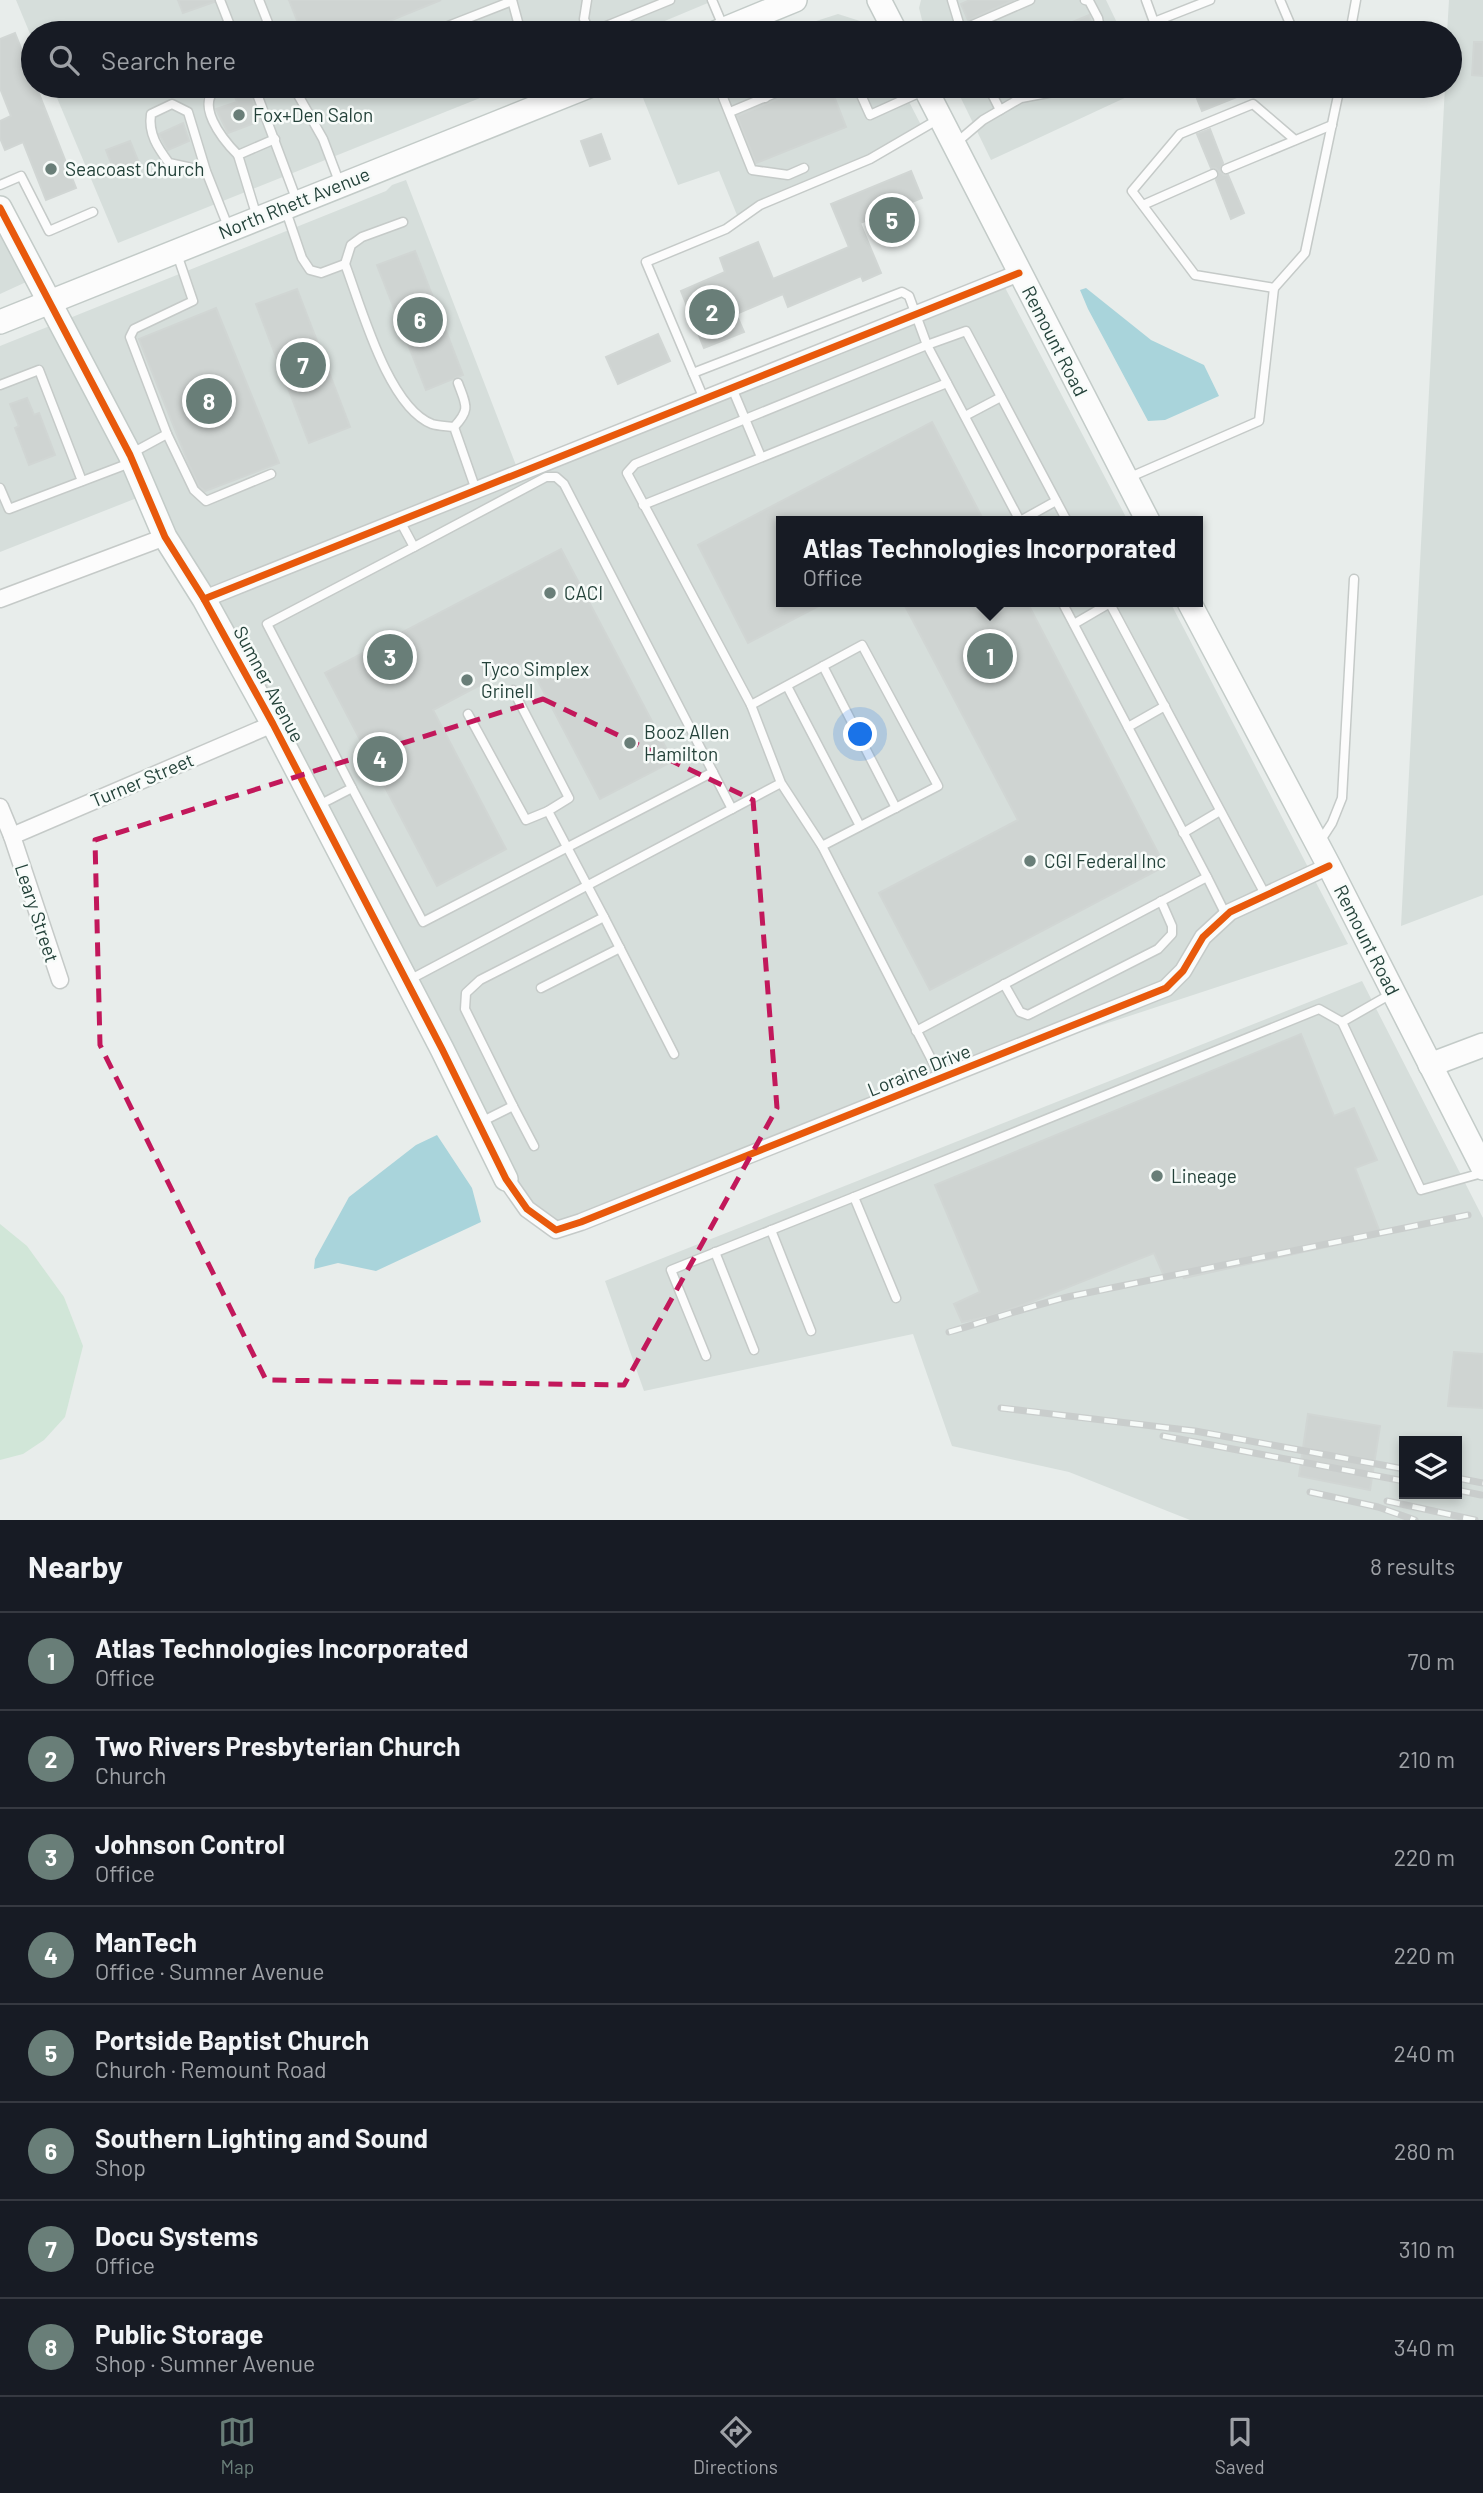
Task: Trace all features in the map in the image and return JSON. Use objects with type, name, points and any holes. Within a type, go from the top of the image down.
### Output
[{"type":"main road","points":[[737,21],[763,6],[795,0]]},
{"type":"main road","points":[[879,0],[890,21]]},
{"type":"main road","name":"North Rhett Avenue","points":[[0,322],[291,205],[537,98]]},
{"type":"main road","name":"Remount Road","points":[[930,98],[1145,516]]},
{"type":"main road","name":"Sumner Avenue","points":[[0,208],[131,458],[165,537],[204,599],[273,724],[506,1179]]},
{"type":"main road","name":"Remount Road","points":[[1192,607],[1329,866],[1483,1170]]},
{"type":"main road","points":[[1430,1065],[1483,1045]]},
{"type":"street","points":[[204,599],[1019,272]]},
{"type":"street","points":[[0,599],[165,537]]},
{"type":"street","name":"Turner Street","points":[[12,836],[273,724]]},
{"type":"street","name":"Leary Street","points":[[0,807],[60,980]]},
{"type":"street","name":"Loraine Drive","points":[[506,1179],[527,1209],[555,1230],[593,1217],[1166,988],[1183,971],[1203,937],[1227,916],[1329,866]]},
{"type":"lane","points":[[220,0],[228,21]]},
{"type":"lane","points":[[259,0],[267,21]]},
{"type":"lane","points":[[460,21],[512,0],[518,21]]},
{"type":"lane","points":[[585,21],[587,0]]},
{"type":"lane","points":[[618,21],[670,0]]},
{"type":"lane","points":[[712,0],[717,21]]},
{"type":"lane","points":[[952,0],[959,21]]},
{"type":"lane","points":[[985,21],[1030,0]]},
{"type":"lane","points":[[1085,0],[1089,1],[1099,21]]},
{"type":"lane","points":[[1146,0],[1154,21]]},
{"type":"lane","points":[[1157,21],[1210,0]]},
{"type":"lane","points":[[1280,0],[1289,21]]},
{"type":"lane","points":[[1352,21],[1356,0]]},
{"type":"lane","points":[[209,98],[210,112],[216,127],[238,155],[257,218]]},
{"type":"lane","points":[[259,98],[275,139],[302,258],[310,270],[321,273],[345,264]]},
{"type":"lane","points":[[301,98],[323,139],[340,184]]},
{"type":"lane","points":[[724,98],[752,170],[788,175],[804,168]]},
{"type":"lane","points":[[730,112],[765,98]]},
{"type":"lane","points":[[862,98],[870,115],[905,98]]},
{"type":"lane","points":[[994,98],[1000,110]]},
{"type":"lane","points":[[953,145],[983,120],[1021,98]]},
{"type":"lane","points":[[1126,479],[1259,421],[1274,288],[1305,253],[1338,98]]},
{"type":"lane","points":[[206,171],[169,163],[154,143],[149,123],[150,114],[172,104],[188,113],[206,171],[229,229]]},
{"type":"lane","points":[[1274,288],[1195,275],[1132,191],[1180,134],[1253,104],[1295,140]]},
{"type":"lane","points":[[704,399],[646,262],[726,229],[760,205],[870,159],[940,119]]},
{"type":"lane","points":[[1226,169],[1332,125]]},
{"type":"lane","points":[[238,155],[275,139]]},
{"type":"lane","points":[[1143,205],[1213,174]]},
{"type":"lane","points":[[0,185],[21,176],[49,231],[93,212]]},
{"type":"lane","points":[[403,222],[362,237],[351,245],[345,264],[388,377],[400,397],[414,412],[432,424],[454,427]]},
{"type":"lane","points":[[176,252],[193,301],[134,329],[130,337],[167,434],[194,490],[206,501],[271,474]]},
{"type":"lane","points":[[694,373],[902,292],[909,296],[927,345],[1017,516]]},
{"type":"lane","points":[[941,1078],[822,846],[781,783],[751,705],[627,473],[635,464],[966,331],[1064,516]]},
{"type":"lane","points":[[0,385],[39,370],[82,481]]},
{"type":"lane","points":[[454,427],[465,415],[467,405],[458,383]]},
{"type":"lane","points":[[643,505],[947,383]]},
{"type":"lane","points":[[732,387],[761,457]]},
{"type":"lane","points":[[965,416],[1001,397]]},
{"type":"lane","points":[[454,427],[476,491]]},
{"type":"lane","points":[[0,488],[9,509],[82,481],[131,458],[167,434]]},
{"type":"lane","points":[[713,772],[423,922],[267,624],[546,477],[556,477],[564,484],[713,772],[732,809]]},
{"type":"lane","points":[[1029,516],[1056,501]]},
{"type":"lane","points":[[400,521],[414,547]]},
{"type":"lane","points":[[1318,845],[1332,823],[1342,798],[1354,579]]},
{"type":"lane","points":[[1065,607],[1227,916]]},
{"type":"lane","points":[[1074,624],[1102,607]]},
{"type":"lane","points":[[1113,607],[1266,896]]},
{"type":"lane","points":[[751,705],[862,645],[939,786],[822,846]]},
{"type":"lane","points":[[823,666],[896,808]]},
{"type":"lane","points":[[787,686],[860,826]]},
{"type":"lane","points":[[468,714],[526,820],[548,811],[569,798],[513,690]]},
{"type":"lane","points":[[1128,727],[1165,706]]},
{"type":"lane","points":[[406,981],[781,783]]},
{"type":"lane","points":[[316,807],[352,788]]},
{"type":"lane","points":[[548,811],[674,1054]]},
{"type":"lane","points":[[1183,833],[1220,811]]},
{"type":"lane","points":[[916,1031],[1207,877]]},
{"type":"lane","points":[[1004,984],[1020,1012],[1028,1015],[1158,949],[1172,934],[1172,926],[1161,901]]},
{"type":"lane","points":[[534,1146],[465,1009],[466,993],[480,980],[604,917]]},
{"type":"lane","points":[[541,988],[620,948]]},
{"type":"lane","points":[[1342,1022],[1393,993]]},
{"type":"lane","points":[[706,1356],[671,1270],[1318,1009],[1342,1022],[1421,1190],[1483,1170]]},
{"type":"lane","points":[[478,1123],[513,1106]]},
{"type":"lane","points":[[854,1197],[896,1298]]},
{"type":"lane","points":[[771,1230],[811,1331]]},
{"type":"lane","points":[[715,1252],[754,1350]]},
{"type":"highlighted area","points":[[543,699],[753,800],[777,1108],[624,1385],[266,1380],[100,1045],[95,840]]},
{"type":"shaded area","points":[[16,0],[715,0],[665,21],[25,21]]},
{"type":"shaded area","points":[[921,0],[1106,0],[1116,21],[923,21],[919,8]]},
{"type":"shaded area","points":[[1449,0],[1483,0],[1483,895],[1401,926],[1444,98],[1462,98],[1462,21],[1448,21]]},
{"type":"shaded area","points":[[838,14],[860,21],[816,21]]},
{"type":"shaded area","points":[[57,98],[480,98],[118,243]]},
{"type":"shaded area","points":[[643,98],[907,98],[923,129],[870,159],[739,220],[719,171],[678,185]]},
{"type":"shaded area","points":[[961,98],[1124,98],[991,160]]},
{"type":"shaded area","points":[[406,180],[519,473],[1001,280],[1125,516],[776,516],[776,607],[1173,607],[1348,944],[941,1078],[556,1230],[527,1209],[147,494],[0,552],[0,346],[386,191],[392,185]]},
{"type":"shaded area","points":[[0,208],[37,277],[0,294]]},
{"type":"shaded area","points":[[1362,981],[1483,1218],[1483,1520],[1190,1520],[1069,1472],[952,1446],[913,1334],[644,1391],[605,1281]]},
{"type":"green space","points":[[0,1224],[27,1246],[64,1297],[83,1346],[65,1417],[44,1440],[23,1454],[0,1460]]},
{"type":"water","points":[[1086,288],[1151,340],[1204,365],[1219,396],[1165,420],[1148,421],[1088,309],[1080,290]]},
{"type":"water","points":[[437,1135],[472,1188],[481,1222],[376,1271],[338,1263],[314,1269],[315,1259],[349,1197],[416,1145]]},
{"type":"building","points":[[178,0],[214,0],[214,2],[183,13]]},
{"type":"building","points":[[289,0],[441,0],[389,21],[297,21]]},
{"type":"building","points":[[970,0],[1014,0],[968,20],[961,4]]},
{"type":"building","points":[[1089,15],[1091,21],[1075,21]]},
{"type":"building","name":"Seacoast Church","points":[[15,33],[21,48],[21,98],[41,98],[76,188],[46,200],[23,142],[5,150],[0,138],[0,121],[11,116],[0,88],[0,39]]},
{"type":"building","points":[[1474,42],[1483,42],[1483,76],[1472,75]]},
{"type":"building","name":"Fox+Den Salon","points":[[236,98],[252,98],[260,121],[228,133],[216,109],[237,102]]},
{"type":"building","points":[[780,98],[835,98],[846,127],[756,163],[737,116]]},
{"type":"building","points":[[1197,98],[1234,98],[1202,111]]},
{"type":"building","points":[[183,123],[189,141],[168,150],[159,134]]},
{"type":"building","points":[[1210,129],[1223,163],[1220,171],[1223,175],[1228,175],[1244,213],[1231,219],[1216,180],[1219,172],[1216,168],[1211,168],[1197,134]]},
{"type":"building","points":[[601,134],[610,159],[590,166],[581,141]]},
{"type":"building","points":[[130,141],[139,163],[115,173],[106,150]]},
{"type":"building","points":[[911,171],[922,198],[860,223],[881,273],[863,281],[861,276],[788,307],[783,294],[736,314],[744,332],[704,348],[681,291],[725,272],[720,258],[758,242],[773,279],[849,247],[831,204]]},
{"type":"building","points":[[415,251],[463,375],[426,390],[377,265]]},
{"type":"building","points":[[297,289],[350,427],[309,443],[256,304]]},
{"type":"building","points":[[216,308],[279,463],[205,491],[199,486],[190,467],[139,339]]},
{"type":"building","points":[[658,334],[670,361],[618,384],[606,357]]},
{"type":"building","points":[[27,398],[34,415],[39,413],[55,455],[29,465],[15,428],[19,426],[10,404]]},
{"type":"building","points":[[932,422],[981,516],[776,516],[776,607],[816,607],[748,643],[698,545]]},
{"type":"building","points":[[561,549],[673,761],[600,799],[527,660],[433,710],[506,849],[437,886],[325,673]]},
{"type":"building","points":[[906,607],[1030,607],[1165,866],[930,990],[879,893],[1018,820]]},
{"type":"building","name":"Lineage","points":[[1301,1034],[1334,1116],[1354,1108],[1377,1160],[1355,1168],[1381,1235],[1184,1278],[1181,1272],[1164,1276],[1154,1253],[1033,1301],[991,1316],[962,1322],[954,1304],[980,1292],[935,1185]]},
{"type":"building","points":[[1454,1352],[1483,1354],[1483,1408],[1448,1406]]},
{"type":"building","points":[[1308,1414],[1380,1426],[1370,1490],[1299,1476]]},
{"type":"railway","points":[[949,1332],[1072,1296],[1468,1215]]},
{"type":"railway","points":[[1001,1408],[1195,1431],[1399,1468]]},
{"type":"railway","points":[[1163,1436],[1399,1480]]},
{"type":"railway","points":[[1462,1479],[1483,1483]]},
{"type":"railway","points":[[1462,1491],[1481,1495]]},
{"type":"railway","points":[[1310,1492],[1378,1507],[1415,1520]]},
{"type":"railway","points":[[1387,1501],[1475,1520]]},
{"type":"cycle path","points":[[0,208],[130,455],[165,537],[204,599],[273,724],[442,1049],[506,1179],[527,1209],[556,1230],[1166,988],[1183,971],[1203,937],[1230,912],[1329,866]]},
{"type":"cycle path","points":[[204,599],[1019,273]]},
{"type":"place","name":"Fox+Den Salon","points":[[239,115]]},
{"type":"place","name":"Seacoast Church","points":[[51,169]]},
{"type":"place","name":"Portside Baptist Church","points":[[892,220]]},
{"type":"place","name":"Two Rivers Presbyterian Church","points":[[712,312]]},
{"type":"place","name":"Southern Lighting and Sound","points":[[420,320]]},
{"type":"place","name":"Docu Systems","points":[[303,365]]},
{"type":"place","name":"Public Storage","points":[[209,401]]},
{"type":"place","name":"CACI","points":[[550,593]]},
{"type":"place","name":"Atlas Technologies Incorporated","points":[[990,656]]},
{"type":"place","name":"Johnson Control","points":[[390,657]]},
{"type":"place","name":"Tyco Simplex Grinell","points":[[467,680]]},
{"type":"place","name":"Booz Allen Hamilton","points":[[630,743]]},
{"type":"place","name":"ManTech","points":[[380,759]]},
{"type":"place","name":"CGI Federal Inc","points":[[1030,861]]},
{"type":"place","name":"Lineage","points":[[1157,1176]]}]
